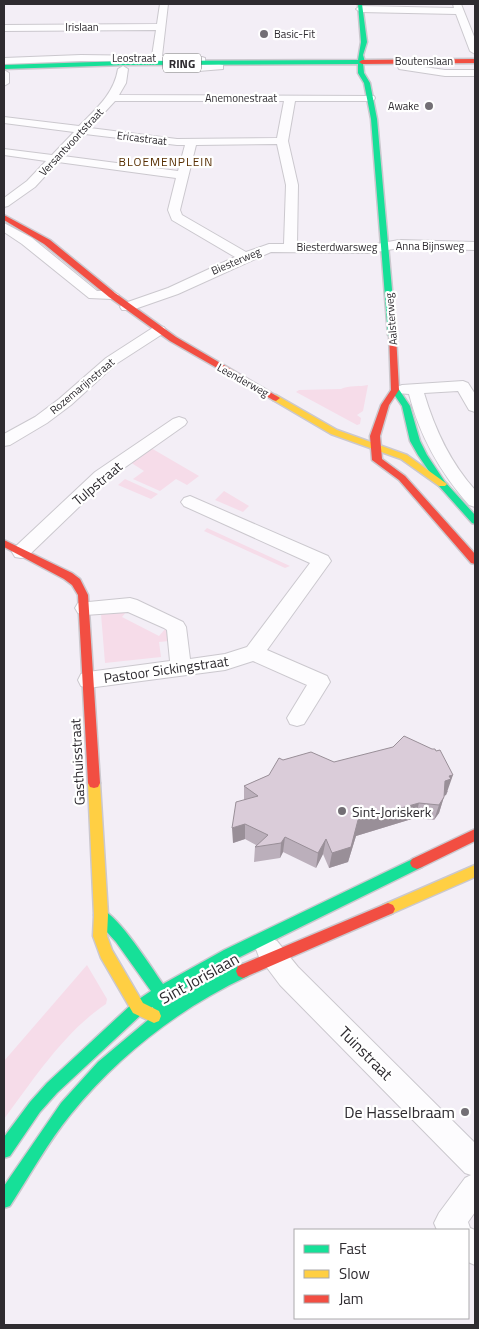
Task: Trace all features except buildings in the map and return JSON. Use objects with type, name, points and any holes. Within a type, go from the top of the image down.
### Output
[{"type":"main road","points":[[360,6],[364,42],[360,64]]},
{"type":"main road","points":[[364,42],[372,55],[373,64],[372,76],[367,83]]},
{"type":"main road","name":"Boutenslaan","points":[[373,64],[473,61]]},
{"type":"main road","name":"Boutenslaan","points":[[373,64],[403,67],[473,61]]},
{"type":"main road","name":"Leostraat","points":[[4,71],[99,63],[324,62],[360,64]]},
{"type":"main road","name":"Aalsterweg","points":[[360,64],[361,73],[367,83],[374,119],[380,208],[390,221],[392,237],[392,243],[384,247],[395,367],[395,390],[406,406],[415,441],[442,484]]},
{"type":"main road","name":"Leostraat","points":[[4,71],[104,66],[373,64]]},
{"type":"main road","name":"Leenderweg","points":[[4,217],[21,224],[42,237],[130,309],[144,324],[156,328],[334,432],[404,456],[442,484]]},
{"type":"main road","points":[[378,460],[375,446],[378,425],[385,405],[395,390]]},
{"type":"main road","name":"Leenderweg","points":[[334,432],[348,445],[378,460],[402,478],[475,560]]},
{"type":"main road","points":[[442,484],[475,521]]},
{"type":"main road","name":"Gasthuisstraat","points":[[4,543],[68,576],[76,582],[83,595],[101,915],[100,936],[106,953],[138,1008]]},
{"type":"main road","name":"Sint Jorislaan","points":[[4,1200],[65,1110],[77,1096],[112,1061],[160,1019],[214,986],[268,949],[475,835]]},
{"type":"main road","name":"Sint Jorislaan","points":[[4,1150],[35,1107],[52,1088],[138,1008],[191,975],[268,949],[475,871]]},
{"type":"main road","points":[[101,915],[121,937],[161,993],[160,1019],[138,1008]]},
{"type":"street","points":[[157,58],[164,4]]},
{"type":"street","points":[[360,6],[458,8],[475,51]]},
{"type":"street","points":[[464,22],[475,22]]},
{"type":"street","name":"Irislaan","points":[[4,28],[160,27]]},
{"type":"street","name":"Leostraat","points":[[4,62],[157,58],[306,59],[324,62]]},
{"type":"street","name":"Leostraat","points":[[4,71],[199,69],[220,66]]},
{"type":"street","name":"Boutenslaan","points":[[403,67],[445,73],[475,73]]},
{"type":"street","name":"Versantvoortstraat","points":[[4,203],[31,184],[112,98],[121,83],[123,70]]},
{"type":"street","points":[[4,71],[4,83]]},
{"type":"street","name":"Anemonestraat","points":[[112,98],[370,98]]},
{"type":"street","points":[[290,98],[282,141],[292,185],[290,247]]},
{"type":"street","name":"Ericastraat","points":[[4,120],[190,142],[282,141]]},
{"type":"street","points":[[190,142],[174,210],[176,217],[245,257]]},
{"type":"street","points":[[4,152],[183,175]]},
{"type":"street","points":[[4,227],[27,241],[94,295],[112,295]]},
{"type":"street","name":"Anna Bijnsweg","points":[[384,247],[399,244],[475,246]]},
{"type":"street","name":"Biesterdwarsweg","points":[[290,247],[367,249],[384,247]]},
{"type":"street","name":"Biesterweg","points":[[130,309],[264,249],[290,247]]},
{"type":"street","name":"Rozemarijnstraat","points":[[4,441],[41,420],[118,356],[156,328]]},
{"type":"street","points":[[395,390],[463,386],[475,407]]},
{"type":"street","points":[[415,389],[423,421],[439,455],[475,501]]},
{"type":"street","name":"Tulpstraat","points":[[21,552],[101,476],[179,422]]},
{"type":"street","points":[[190,502],[322,561],[254,653],[320,682],[297,718]]},
{"type":"street","points":[[84,608],[124,604],[171,623],[176,627],[181,669]]},
{"type":"street","name":"Pastoor Sickingstraat","points":[[88,680],[225,662],[254,653]]},
{"type":"street","name":"Tuinstraat","points":[[268,949],[289,976],[475,1163]]},
{"type":"street","points":[[455,1229],[449,1223],[475,1188]]},
{"type":"shaded area","points":[[368,385],[363,411],[357,415],[361,418],[360,424],[357,425],[296,392],[299,390],[341,389]]},
{"type":"shaded area","points":[[151,448],[199,476],[187,485],[176,479],[160,491],[133,479],[144,471],[130,462]]},
{"type":"shaded area","points":[[125,479],[158,494],[151,499],[118,485]]},
{"type":"shaded area","points":[[224,491],[249,506],[243,512],[215,500]]},
{"type":"shaded area","points":[[207,528],[290,566],[285,568],[204,531]]},
{"type":"shaded area","points":[[105,610],[128,610],[122,617],[159,636],[166,628],[169,641],[159,642],[161,657],[105,663],[101,614]]},
{"type":"shaded area","points":[[87,965],[107,999],[106,1004],[91,1015],[63,1042],[38,1072],[4,1119],[4,1061]]},
{"type":"traffic: fast","points":[[360,4],[364,42],[360,55],[361,73],[367,83],[374,119],[392,335]]},
{"type":"traffic: fast","points":[[4,67],[125,63],[362,62]]},
{"type":"traffic: fast","points":[[395,390],[406,406],[415,441],[423,455],[442,484],[475,521]]},
{"type":"traffic: fast","points":[[4,1150],[35,1107],[52,1088],[138,1008],[191,975],[229,955],[417,863]]},
{"type":"traffic: fast","points":[[101,915],[121,937],[161,993],[160,1012]]},
{"type":"traffic: fast","points":[[4,1200],[66,1108],[104,1067],[147,1029],[170,1012],[194,996],[243,971]]},
{"type":"traffic: slow","points":[[276,398],[334,432],[404,457],[442,484]]},
{"type":"traffic: slow","points":[[94,783],[101,915],[100,936],[106,953],[138,1008],[154,1016]]},
{"type":"traffic: slow","points":[[388,909],[475,871]]},
{"type":"traffic: jam","points":[[362,62],[475,61]]},
{"type":"traffic: jam","points":[[4,217],[47,242],[112,295],[173,339],[276,398]]},
{"type":"traffic: jam","points":[[392,335],[395,390],[385,405],[375,436],[377,460],[402,478],[475,560]]},
{"type":"traffic: jam","points":[[4,543],[68,576],[76,582],[83,595],[94,783]]},
{"type":"traffic: jam","points":[[417,863],[475,835]]},
{"type":"traffic: jam","points":[[243,971],[388,909]]},
{"type":"place","name":"Basic-Fit","points":[[264,34]]},
{"type":"place","name":"Awake","points":[[429,106]]},
{"type":"place","name":"Sint-Joriskerk","points":[[342,811]]},
{"type":"place","name":"De Hasselbraam","points":[[465,1112]]},
{"type":"district","name":"BLOEMENPLEIN","points":[[166,161]]}]
